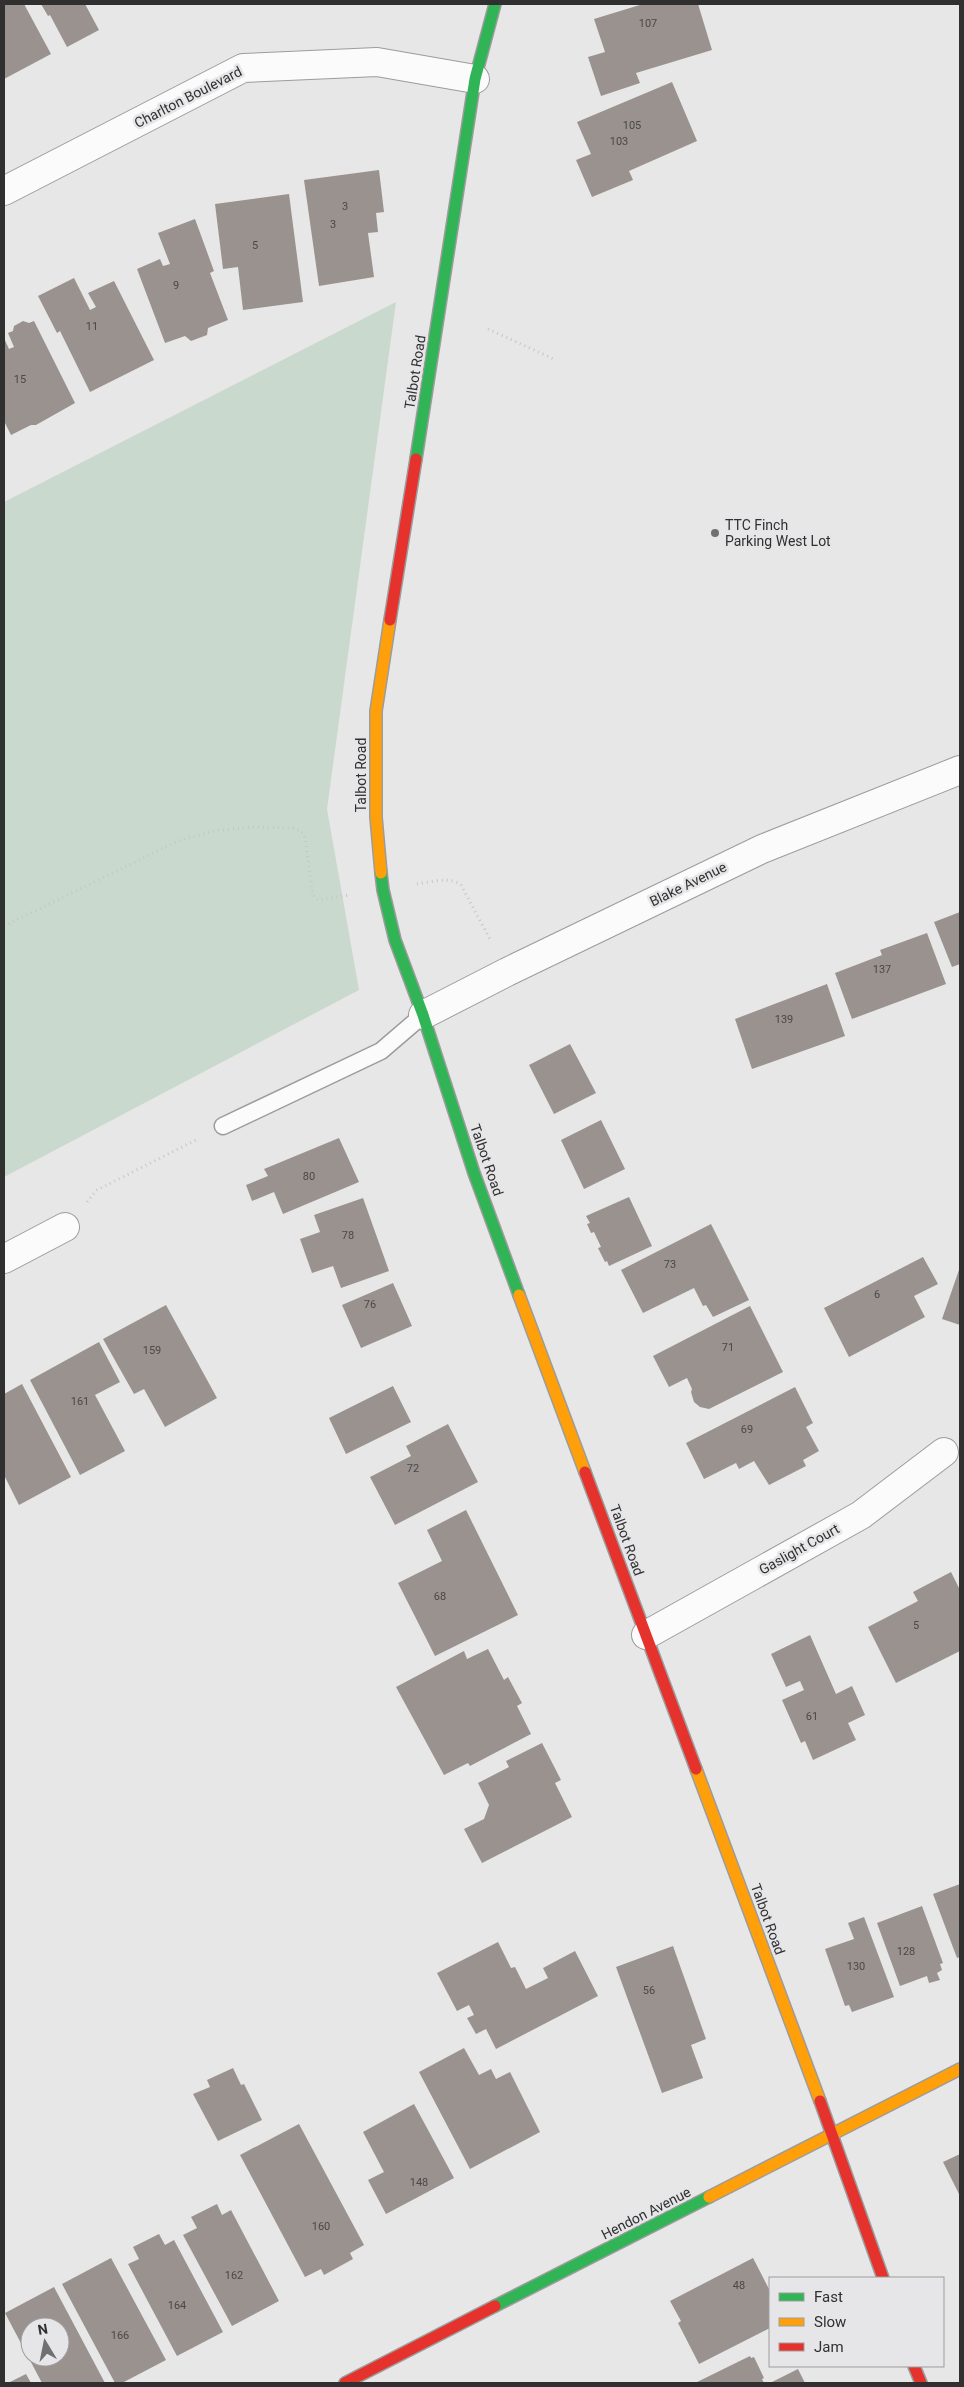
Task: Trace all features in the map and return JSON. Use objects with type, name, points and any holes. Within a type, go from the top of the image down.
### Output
[{"type":"street","name":"Talbot Road","points":[[495,4],[475,79],[376,711],[376,817],[383,890],[395,940],[423,1015],[474,1174],[832,2135],[883,2277]]},
{"type":"street","name":"Charlton Boulevard","points":[[4,191],[244,68],[377,62],[475,79]]},
{"type":"street","name":"Blake Avenue","points":[[423,1015],[507,972],[762,849],[960,770]]},
{"type":"street","points":[[4,1259],[66,1227]]},
{"type":"street","name":"Gaslight Court","points":[[646,1635],[861,1515],[944,1452]]},
{"type":"street","name":"Hendon Avenue","points":[[345,2383],[960,2069]]},
{"type":"street","points":[[914,2367],[920,2383]]},
{"type":"lane","points":[[223,1126],[381,1051],[423,1015]]},
{"type":"path","points":[[488,329],[556,360]]},
{"type":"path","points":[[4,926],[178,841],[214,831],[252,827],[293,828],[301,830],[306,846],[313,895],[318,900],[353,894]]},
{"type":"path","points":[[409,886],[446,880],[457,882],[461,885],[507,972]]},
{"type":"path","points":[[66,1227],[97,1190],[223,1126]]},
{"type":"green space","points":[[396,302],[327,809],[359,990],[4,1177],[4,502]]},
{"type":"building","points":[[4,4],[24,4],[51,54],[4,79]]},
{"type":"building","points":[[41,4],[85,4],[99,30],[67,47],[50,15],[48,16]]},
{"type":"building","points":[[643,4],[698,4],[712,50],[636,73],[640,83],[601,96],[588,57],[605,52],[594,19]]},
{"type":"building","points":[[672,82],[697,141],[629,171],[633,180],[592,197],[576,160],[591,154],[577,122]]},
{"type":"building","points":[[379,170],[384,212],[376,213],[378,232],[368,233],[374,277],[319,286],[304,180]]},
{"type":"building","points":[[289,194],[303,302],[243,310],[238,267],[223,269],[215,204]]},
{"type":"building","points":[[195,219],[214,271],[210,273],[228,320],[208,328],[207,335],[191,341],[185,336],[165,343],[137,269],[160,259],[163,266],[170,264],[158,233]]},
{"type":"building","points":[[74,278],[90,310],[96,307],[88,293],[114,281],[154,360],[90,392],[60,331],[57,333],[38,296]]},
{"type":"building","points":[[23,321],[29,323],[34,321],[75,403],[36,425],[31,425],[11,435],[4,421],[4,338],[9,349],[14,347],[8,333],[13,331],[14,326]]},
{"type":"building","points":[[960,912],[960,964],[952,967],[934,922]]},
{"type":"building","points":[[927,933],[946,984],[852,1019],[835,973],[882,955],[880,950]]},
{"type":"building","points":[[827,984],[845,1036],[752,1069],[735,1019]]},
{"type":"building","points":[[570,1044],[596,1093],[554,1114],[529,1065]]},
{"type":"building","points":[[601,1120],[625,1169],[584,1189],[561,1140]]},
{"type":"building","points":[[339,1138],[359,1182],[283,1214],[274,1192],[252,1201],[246,1185],[268,1176],[264,1169]]},
{"type":"building","points":[[629,1197],[652,1246],[609,1266],[598,1248],[601,1247],[594,1232],[591,1233],[587,1224],[590,1223],[586,1216]]},
{"type":"building","points":[[363,1198],[389,1271],[341,1288],[333,1266],[312,1273],[300,1239],[320,1232],[314,1215]]},
{"type":"building","points":[[711,1224],[749,1300],[713,1317],[706,1305],[703,1306],[694,1288],[643,1313],[621,1270]]},
{"type":"building","points":[[923,1257],[938,1284],[914,1296],[925,1317],[849,1357],[824,1308]]},
{"type":"building","points":[[960,1267],[960,1325],[942,1319]]},
{"type":"building","points":[[393,1283],[412,1326],[361,1348],[342,1305]]},
{"type":"building","points":[[166,1305],[217,1398],[165,1427],[144,1389],[134,1394],[103,1339]]},
{"type":"building","points":[[750,1306],[783,1372],[709,1409],[700,1407],[694,1402],[692,1389],[687,1378],[669,1387],[653,1356]]},
{"type":"building","points":[[99,1342],[120,1382],[95,1395],[125,1451],[80,1475],[30,1380]]},
{"type":"building","points":[[22,1384],[71,1477],[19,1505],[4,1475],[4,1394]]},
{"type":"building","points":[[393,1386],[411,1422],[346,1454],[329,1418]]},
{"type":"building","points":[[795,1387],[813,1423],[806,1427],[819,1451],[803,1460],[806,1466],[769,1485],[754,1461],[739,1469],[736,1463],[704,1479],[686,1443]]},
{"type":"building","points":[[448,1424],[478,1482],[395,1525],[370,1477],[411,1456],[406,1446]]},
{"type":"building","points":[[466,1510],[518,1615],[435,1656],[398,1583],[442,1561],[427,1530]]},
{"type":"building","points":[[951,1572],[960,1590],[960,1651],[896,1683],[868,1627],[918,1601],[913,1592]]},
{"type":"building","points":[[810,1635],[836,1694],[852,1686],[865,1715],[848,1723],[856,1740],[813,1760],[805,1741],[801,1743],[782,1700],[804,1690],[800,1681],[786,1687],[771,1654]]},
{"type":"building","points":[[488,1649],[504,1680],[508,1677],[522,1703],[517,1706],[531,1734],[470,1766],[468,1763],[444,1775],[396,1687],[464,1651],[467,1659]]},
{"type":"building","points":[[542,1743],[561,1780],[555,1783],[572,1817],[482,1863],[464,1829],[484,1819],[489,1805],[478,1783],[509,1767],[506,1761]]},
{"type":"building","points":[[960,1884],[960,1957],[957,1958],[933,1894]]},
{"type":"building","points":[[922,1906],[943,1963],[940,1964],[942,1970],[937,1973],[940,1980],[929,1983],[927,1976],[900,1986],[877,1923]]},
{"type":"building","points":[[864,1917],[894,1997],[852,2012],[849,2005],[845,2006],[825,1949],[854,1939],[848,1923]]},
{"type":"building","points":[[498,1942],[511,1968],[515,1967],[526,1989],[548,1978],[543,1968],[575,1951],[598,1996],[496,2049],[486,2029],[476,2034],[467,2018],[474,2015],[469,2005],[457,2011],[437,1973]]},
{"type":"building","points":[[673,1946],[706,2039],[691,2045],[703,2078],[662,2093],[616,1967]]},
{"type":"building","points":[[464,2048],[479,2075],[491,2069],[496,2079],[510,2072],[540,2132],[470,2169],[419,2072]]},
{"type":"building","points":[[233,2068],[241,2085],[244,2084],[262,2120],[218,2141],[193,2094],[210,2087],[207,2080]]},
{"type":"building","points":[[414,2104],[454,2178],[386,2214],[368,2180],[384,2172],[363,2132]]},
{"type":"building","points":[[299,2124],[364,2245],[350,2253],[353,2259],[324,2275],[321,2269],[305,2277],[240,2155]]},
{"type":"building","points":[[960,2154],[960,2196],[943,2162]]},
{"type":"building","points":[[217,2204],[222,2215],[231,2210],[279,2301],[232,2326],[183,2235],[197,2228],[191,2217]]},
{"type":"building","points":[[159,2234],[165,2245],[174,2240],[223,2332],[177,2356],[128,2264],[139,2259],[133,2247]]},
{"type":"building","points":[[111,2258],[166,2360],[122,2383],[115,2383],[62,2284]]},
{"type":"building","points":[[753,2258],[769,2289],[769,2329],[699,2364],[678,2323],[681,2321],[670,2301]]},
{"type":"building","points":[[54,2287],[70,2317],[20,2317],[20,2341],[5,2313]]},
{"type":"building","points":[[70,2317],[105,2383],[42,2383],[34,2367],[70,2367]]},
{"type":"building","points":[[750,2356],[751,2358],[754,2357],[764,2378],[762,2379],[764,2383],[695,2383]]},
{"type":"building","points":[[798,2369],[805,2383],[770,2383]]},
{"type":"building","points":[[26,2374],[31,2383],[8,2383]]},
{"type":"traffic: fast","points":[[416,459],[475,79],[495,4]]},
{"type":"traffic: fast","points":[[381,873],[383,890],[395,940],[423,1015],[474,1173],[519,1295]]},
{"type":"traffic: fast","points":[[495,2306],[709,2197]]},
{"type":"traffic: slow","points":[[381,873],[376,817],[376,711],[390,620]]},
{"type":"traffic: slow","points":[[519,1295],[585,1472]]},
{"type":"traffic: slow","points":[[696,1769],[820,2101]]},
{"type":"traffic: slow","points":[[709,2197],[960,2069]]},
{"type":"traffic: jam","points":[[390,620],[416,459]]},
{"type":"traffic: jam","points":[[585,1472],[696,1769]]},
{"type":"traffic: jam","points":[[820,2101],[883,2277]]},
{"type":"traffic: jam","points":[[345,2383],[495,2306]]},
{"type":"traffic: jam","points":[[914,2367],[921,2383]]},
{"type":"place","name":"TTC Finch Parking West Lot","points":[[715,533]]}]
